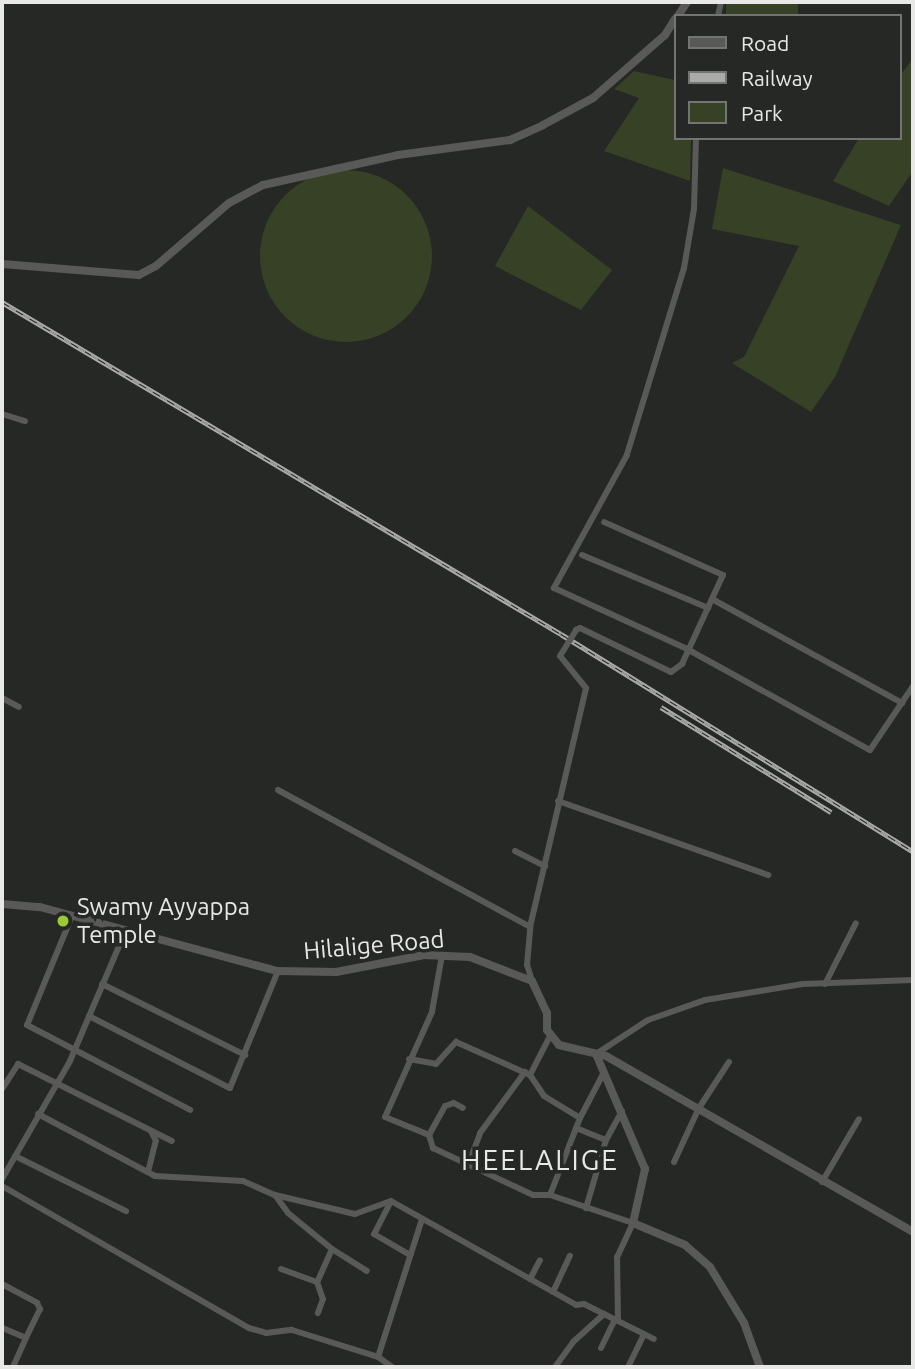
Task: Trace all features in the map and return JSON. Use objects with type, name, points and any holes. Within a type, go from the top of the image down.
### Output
[{"type":"street","points":[[2,264],[139,275],[156,267],[229,203],[263,185],[398,155],[510,140],[543,125],[593,98],[665,35],[674,22]]},
{"type":"street","points":[[696,140],[694,209],[684,268],[627,455],[554,584],[556,591],[687,649],[870,750],[913,686]]},
{"type":"street","points":[[2,414],[24,421]]},
{"type":"street","points":[[468,1165],[480,1133],[527,1073],[550,1037],[547,1013],[527,965],[530,927],[586,688],[560,656],[580,628],[671,672],[678,669],[723,575],[604,522]]},
{"type":"street","points":[[582,555],[708,608]]},
{"type":"street","points":[[712,599],[902,703]]},
{"type":"street","points":[[2,698],[19,707]]},
{"type":"street","points":[[278,790],[530,927]]},
{"type":"street","points":[[558,801],[573,803],[768,875]]},
{"type":"street","points":[[515,851],[545,866]]},
{"type":"street","name":"Hilalige Road","points":[[3,907],[72,916],[278,971],[336,972],[442,955],[470,957],[533,981]]},
{"type":"street","points":[[72,916],[27,1019],[31,1028],[190,1110]]},
{"type":"street","points":[[825,984],[856,923]]},
{"type":"street","points":[[2,1179],[74,1050],[125,932]]},
{"type":"street","points":[[429,1135],[385,1117],[432,1012],[442,955]]},
{"type":"street","points":[[89,1016],[227,1087],[233,1087],[278,971]]},
{"type":"street","points":[[596,1054],[648,1020],[705,1000],[825,984],[913,980]]},
{"type":"street","points":[[102,984],[245,1055]]},
{"type":"street","points":[[550,1037],[559,1045],[596,1054],[699,1108],[801,1171],[913,1232]]},
{"type":"street","points":[[410,1059],[436,1064],[456,1042],[527,1073],[544,1096],[579,1118]]},
{"type":"street","points":[[596,1054],[622,1110],[630,1142],[645,1169],[633,1223],[617,1256],[616,1319],[601,1349]]},
{"type":"street","points":[[674,1162],[699,1108],[729,1062]]},
{"type":"street","points":[[2,1089],[16,1064],[172,1140]]},
{"type":"street","points":[[550,1195],[579,1118],[604,1072]]},
{"type":"street","points":[[463,1108],[454,1103],[445,1106],[429,1135],[433,1147],[533,1195],[550,1195],[633,1223],[685,1245],[710,1268],[744,1322],[760,1367]]},
{"type":"street","points":[[586,1208],[606,1140],[622,1110]]},
{"type":"street","points":[[38,1114],[148,1172],[243,1181],[275,1195],[355,1214],[374,1211],[391,1201]]},
{"type":"street","points":[[822,1182],[859,1119]]},
{"type":"street","points":[[576,1128],[606,1140]]},
{"type":"street","points":[[148,1172],[156,1141],[151,1130]]},
{"type":"street","points":[[15,1156],[127,1211]]},
{"type":"street","points":[[2,1186],[249,1328],[266,1333],[292,1330],[378,1357],[392,1367]]},
{"type":"street","points":[[275,1195],[288,1213],[332,1249],[367,1270]]},
{"type":"street","points":[[391,1201],[553,1292],[616,1319],[654,1339]]},
{"type":"street","points":[[391,1201],[374,1234],[410,1255]]},
{"type":"street","points":[[378,1357],[422,1219]]},
{"type":"street","points":[[318,1313],[323,1299],[317,1282],[332,1249]]},
{"type":"street","points":[[553,1292],[570,1256]]},
{"type":"street","points":[[530,1279],[540,1260]]},
{"type":"street","points":[[281,1269],[317,1282]]},
{"type":"street","points":[[2,1284],[37,1303],[39,1316],[13,1367]]},
{"type":"street","points":[[555,1367],[573,1342],[604,1314]]},
{"type":"street","points":[[2,1328],[26,1338]]},
{"type":"street","points":[[629,1364],[644,1334]]},
{"type":"green space","points":[[726,2],[798,2],[798,14],[726,14]]},
{"type":"green space","points":[[913,58],[913,171],[889,206],[833,181],[858,140],[901,140],[901,74]]},
{"type":"green space","points":[[634,71],[674,80],[674,140],[691,140],[690,181],[604,151],[639,98],[614,89]]},
{"type":"green space","points":[[723,168],[901,225],[835,377],[811,412],[732,363],[744,357],[799,246],[712,229]]},
{"type":"green space","points":[[346,170],[379,177],[407,195],[425,223],[432,256],[425,289],[407,317],[379,335],[346,342],[313,335],[285,317],[267,289],[260,256],[267,223],[285,195],[313,177]]},
{"type":"green space","points":[[528,206],[612,270],[581,310],[495,266]]},
{"type":"railway","points":[[2,302],[561,634],[913,851]]},
{"type":"railway","points":[[661,707],[831,812]]},
{"type":"place","name":"Swamy Ayyappa Temple","points":[[63,921]]},
{"type":"district","name":"HEELALIGE","points":[[540,1160]]}]
